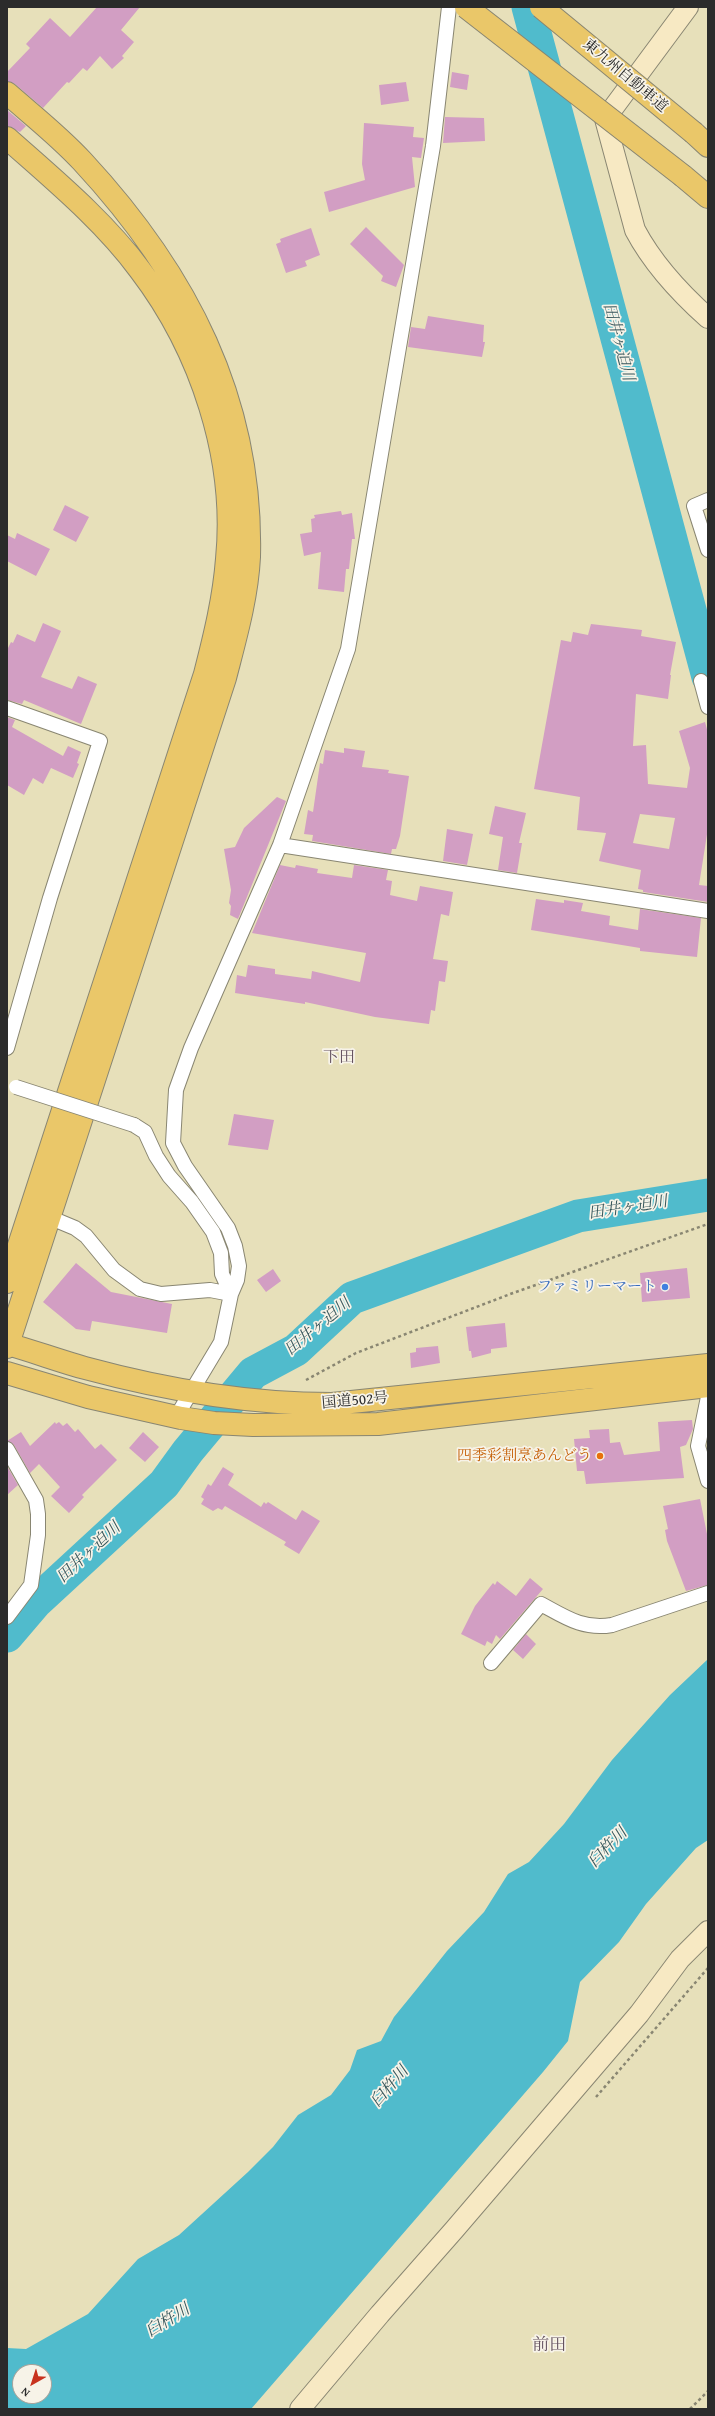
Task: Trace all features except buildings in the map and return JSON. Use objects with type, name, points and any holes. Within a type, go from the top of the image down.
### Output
[{"type":"highway","points":[[466,7],[708,197]]},
{"type":"highway","name":"東九州自動車道","points":[[541,7],[701,139]]},
{"type":"highway","points":[[7,93],[80,159],[121,205],[153,248],[183,295],[210,348],[230,403],[242,457],[248,508],[248,558],[242,610],[226,678],[51,1218],[8,1345]]},
{"type":"highway","points":[[7,138],[59,184],[102,226],[140,270],[169,314],[193,360],[210,408],[222,457],[228,518],[227,557],[221,610],[205,674],[7,1282]]},
{"type":"highway","name":"国道502号","points":[[8,1345],[85,1368],[196,1393],[265,1402],[332,1404],[708,1365]]},
{"type":"highway","name":"国道502号","points":[[7,1373],[88,1397],[178,1418],[214,1423],[253,1424],[378,1424],[708,1386]]},
{"type":"street","points":[[178,1418],[196,1393],[221,1342],[231,1294],[237,1280],[239,1266],[235,1246],[228,1228],[185,1166],[173,1143],[176,1090],[191,1048],[280,845],[348,649],[433,146],[449,7]]},
{"type":"street","points":[[688,7],[605,118],[635,230],[644,247],[664,273],[708,318]]},
{"type":"street","points":[[708,500],[694,506],[708,550]]},
{"type":"street","points":[[701,681],[708,707]]},
{"type":"street","points":[[7,708],[100,741],[50,898],[7,1048]]},
{"type":"street","points":[[280,845],[708,911]]},
{"type":"street","points":[[11,1086],[134,1126],[145,1132],[156,1156],[169,1176],[192,1202],[213,1232],[221,1252],[222,1274],[231,1294]]},
{"type":"street","points":[[51,1218],[75,1228],[86,1236],[114,1270],[140,1288],[162,1294],[210,1290],[231,1294]]},
{"type":"street","points":[[708,1397],[698,1446],[708,1481]]},
{"type":"street","points":[[7,1449],[36,1500],[38,1514],[38,1535],[31,1585],[7,1617]]},
{"type":"street","points":[[491,1663],[541,1604],[580,1624],[598,1628],[612,1625],[708,1593]]},
{"type":"street","points":[[300,2409],[639,2014],[680,1960],[708,1931]]},
{"type":"path","points":[[306,1380],[356,1353],[513,1293],[708,1224]]},
{"type":"path","points":[[690,2409],[708,2390]]},
{"type":"water","name":"臼杵川","points":[[708,1659],[708,1840],[696,1848],[646,1904],[619,1942],[580,1982],[568,2041],[543,2072],[251,2409],[7,2409],[7,2348],[26,2349],[88,2314],[138,2259],[179,2235],[273,2147],[298,2115],[331,2095],[350,2070],[357,2050],[381,2041],[394,2017],[447,1951],[484,1912],[508,1874],[529,1862],[564,1824],[612,1760],[670,1695]]},
{"type":"waterway","name":"田井ヶ迫川","points":[[528,7],[708,677]]},
{"type":"waterway","name":"田井ヶ迫川","points":[[7,1636],[36,1602],[164,1484],[188,1451],[253,1373],[296,1350],[352,1298],[578,1216],[708,1195]]},
{"type":"place","name":"ファミリーマート","points":[[665,1287]]},
{"type":"place","name":"四季彩割烹あんどう","points":[[600,1456]]},
{"type":"district","name":"下田","points":[[339,1058]]},
{"type":"district","name":"前田","points":[[549,2346]]}]
